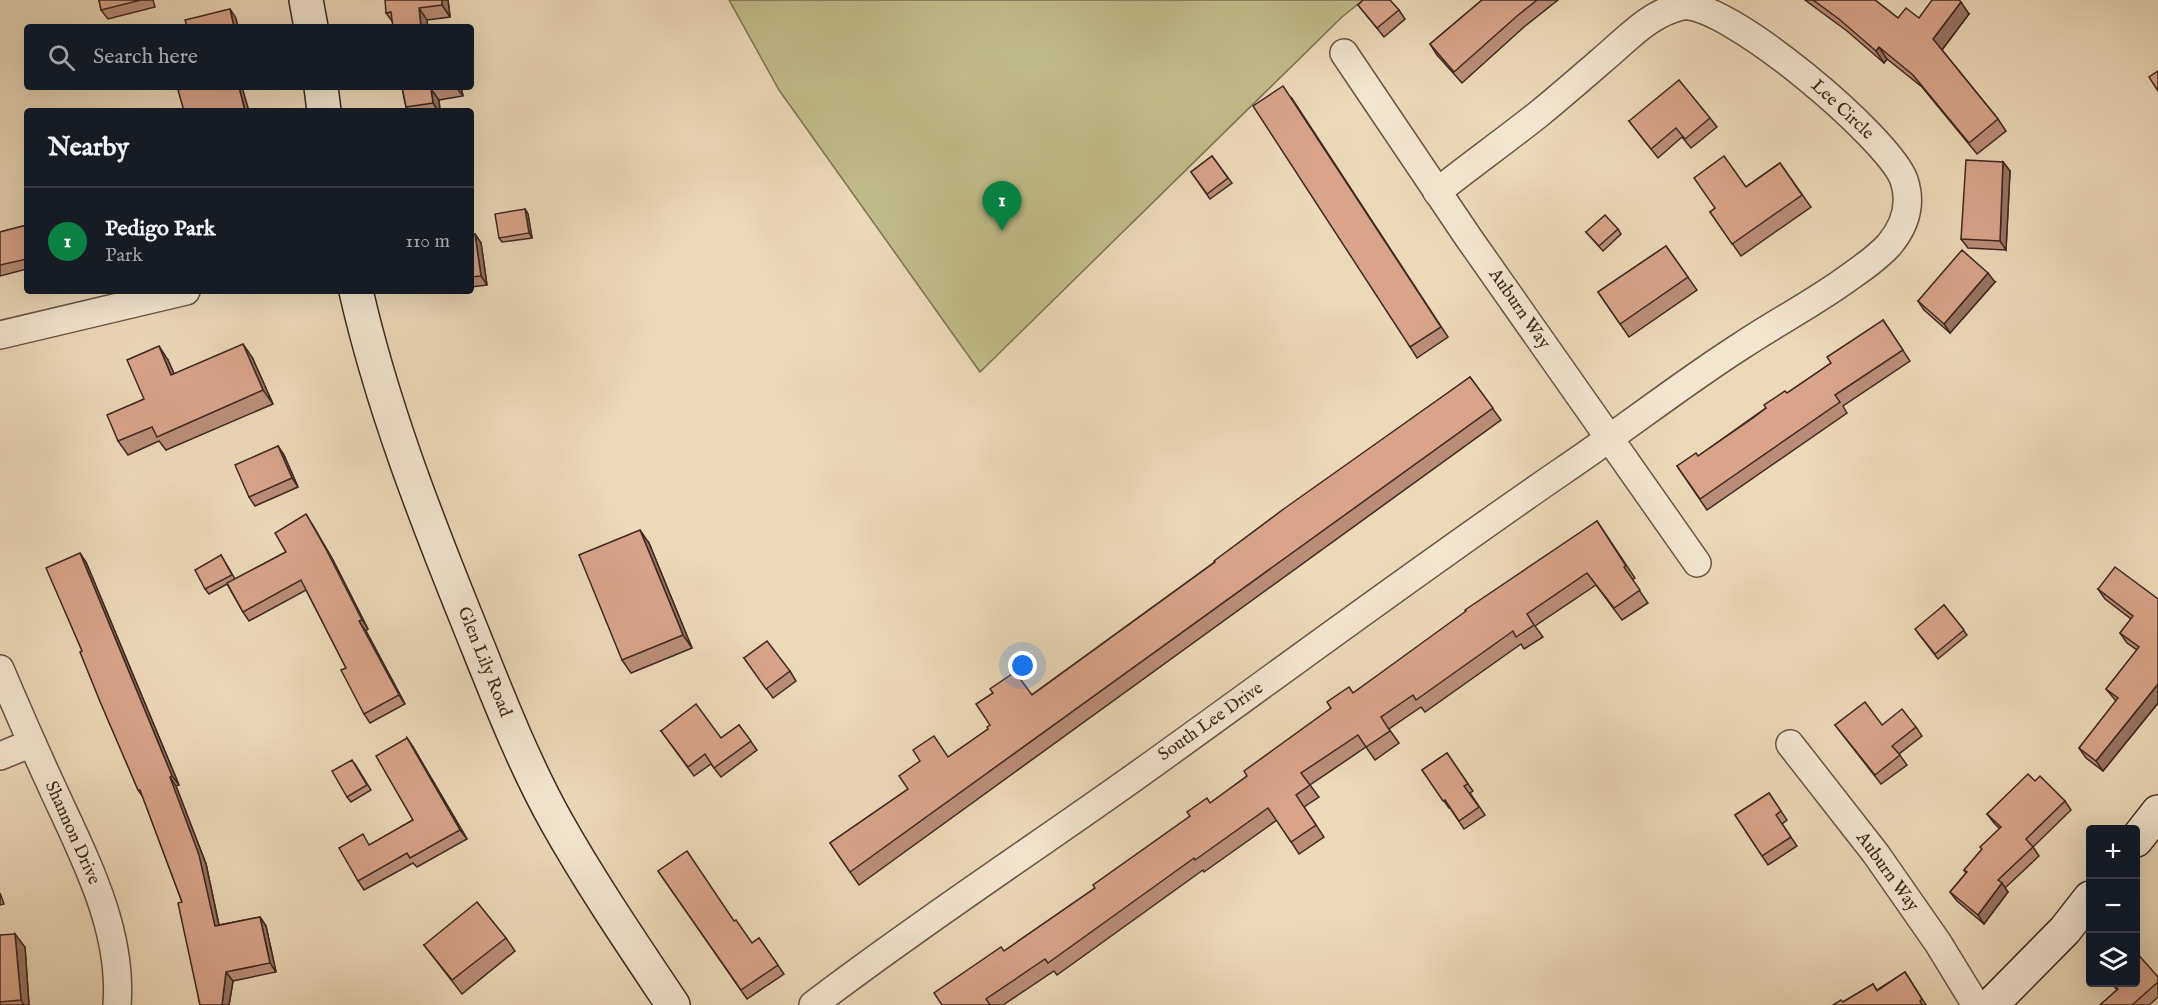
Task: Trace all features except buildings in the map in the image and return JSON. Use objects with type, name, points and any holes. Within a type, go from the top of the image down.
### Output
[{"type":"street","points":[[306,0],[310,24]]},
{"type":"street","name":"Lee Circle","points":[[1437,192],[1539,113],[1646,21],[1675,8],[1691,4],[1725,17],[1745,29],[1789,63],[1857,121],[1896,165],[1907,194],[1907,212],[1901,228],[1886,249],[1838,286],[1721,359],[1610,439]]},
{"type":"street","name":"Auburn Way","points":[[1344,53],[1437,192],[1697,563]]},
{"type":"street","points":[[321,90],[324,108]]},
{"type":"street","points":[[0,335],[173,294]]},
{"type":"street","name":"Glen Lily Road","points":[[357,294],[374,364],[402,452],[516,740],[560,828],[613,915],[673,1005]]},
{"type":"street","name":"South Lee Drive","points":[[813,1005],[1287,668],[1478,529],[1610,439]]},
{"type":"street","name":"Shannon Drive","points":[[0,669],[100,897],[112,939],[117,980],[117,1005]]},
{"type":"street","points":[[0,756],[32,743]]},
{"type":"street","name":"Auburn Way","points":[[1790,744],[1876,854],[1938,943],[1976,1005]]},
{"type":"street","points":[[2140,835],[2158,812]]},
{"type":"street","points":[[1991,1005],[2065,930],[2086,904]]},
{"type":"shaded area","points":[[729,0],[1363,0],[1342,17],[980,372],[779,90]]},
{"type":"place","name":"Pedigo Park","points":[[1002,231]]}]
